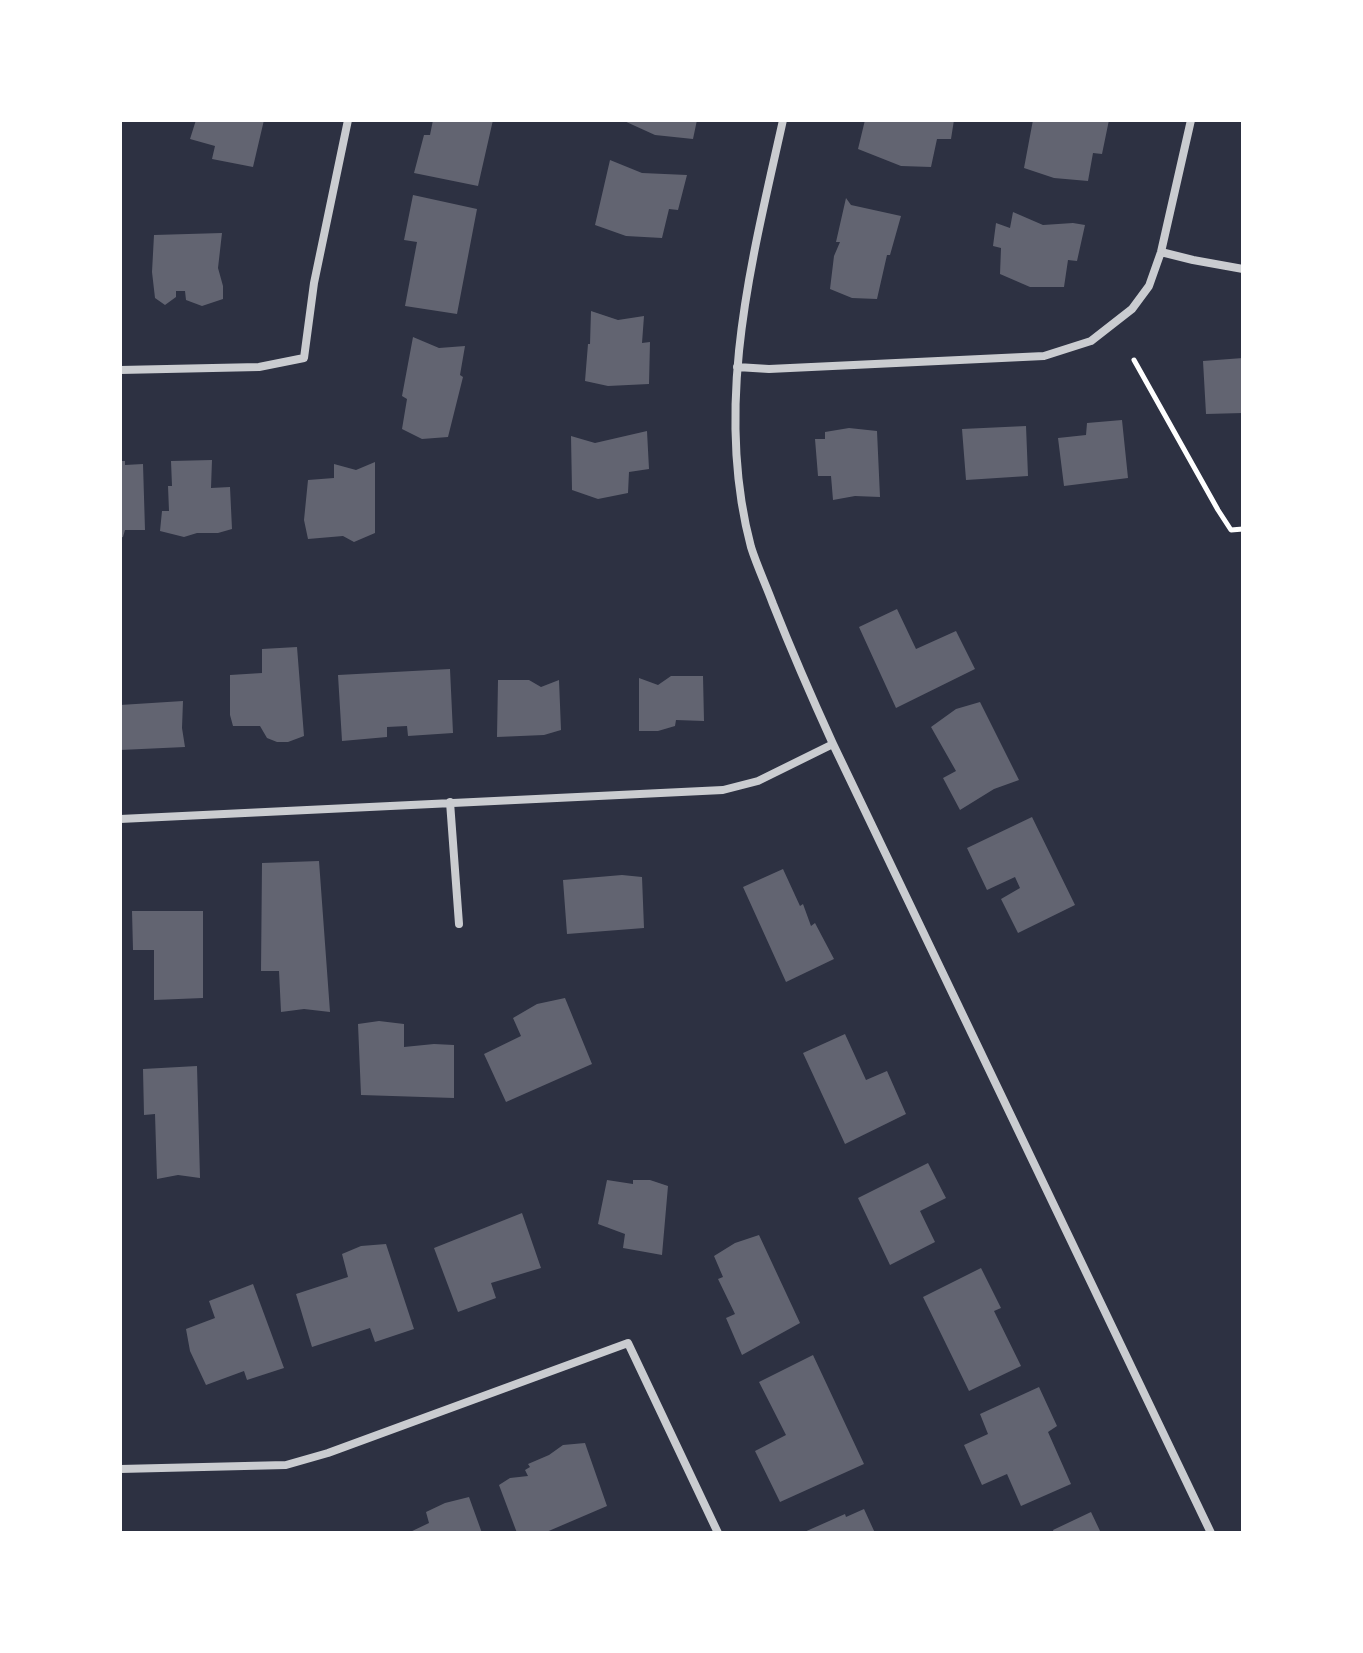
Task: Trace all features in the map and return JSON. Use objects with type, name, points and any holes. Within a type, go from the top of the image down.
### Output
[{"type":"street","points":[[120,370],[259,367],[304,358],[314,283],[348,120]]},
{"type":"street","points":[[783,120],[752,258],[741,319],[737,367],[736,456],[752,548],[798,669],[1211,1533]]},
{"type":"street","points":[[737,367],[769,369],[1044,356],[1091,341],[1132,309],[1149,286],[1161,252],[1191,120]]},
{"type":"street","points":[[1161,252],[1243,269]]},
{"type":"street","points":[[120,819],[723,790],[758,781],[833,744]]},
{"type":"street","points":[[450,802],[459,924]]},
{"type":"street","points":[[120,1469],[286,1465],[328,1453],[628,1343],[718,1533]]},
{"type":"path","points":[[1134,360],[1218,510],[1231,530],[1243,529]]},
{"type":"building","points":[[196,120],[264,120],[253,167],[212,159],[215,146],[190,139]]},
{"type":"building","points":[[433,120],[493,120],[478,186],[414,173],[424,135],[430,135]]},
{"type":"building","points":[[622,120],[697,120],[693,139],[655,135]]},
{"type":"building","points":[[865,120],[954,120],[951,139],[937,139],[931,167],[901,166],[858,149]]},
{"type":"building","points":[[1033,120],[1109,120],[1102,154],[1093,153],[1088,181],[1054,178],[1024,168]]},
{"type":"building","points":[[610,160],[642,173],[687,175],[678,210],[669,209],[662,238],[626,236],[595,225]]},
{"type":"building","points":[[413,195],[477,209],[457,314],[405,306],[417,242],[404,240]]},
{"type":"building","points":[[846,198],[851,205],[901,216],[890,255],[887,255],[877,299],[852,298],[830,289]]},
{"type":"building","points":[[1013,212],[1043,225],[1085,225],[1077,261],[1068,260],[1064,287],[1030,287],[1000,274],[1001,248],[993,246],[996,223],[1010,228]]},
{"type":"building","points":[[222,233],[218,268],[223,299],[202,306],[186,300],[185,291],[176,291],[176,297],[165,305],[155,298],[152,272],[154,235]]},
{"type":"building","points":[[591,311],[618,320],[644,316],[642,343],[650,342],[649,384],[608,386],[585,381]]},
{"type":"building","points":[[413,337],[439,348],[465,346],[460,375],[463,377],[448,437],[422,439],[402,429],[407,399],[402,396]]},
{"type":"building","points":[[1243,358],[1243,413],[1206,414],[1203,361]]},
{"type":"building","points":[[1122,420],[1128,478],[1064,486],[1058,438],[1086,435],[1087,423]]},
{"type":"building","points":[[1026,426],[1028,476],[966,480],[962,429]]},
{"type":"building","points":[[849,428],[877,431],[880,497],[855,496],[833,500],[831,476],[818,476],[815,439],[825,439],[825,432]]},
{"type":"building","points":[[647,431],[649,469],[629,472],[628,493],[598,499],[572,490],[571,436],[595,443]]},
{"type":"building","points":[[212,460],[211,488],[230,487],[232,529],[184,537],[160,531],[162,511],[169,511],[171,461]]},
{"type":"building","points":[[120,461],[125,461],[125,465],[143,464],[145,530],[125,530],[120,538]]},
{"type":"building","points":[[375,462],[375,533],[354,542],[343,536],[308,539],[304,520],[308,480],[334,478],[334,464],[356,470]]},
{"type":"building","points":[[897,609],[916,649],[956,631],[975,669],[896,708],[859,627]]},
{"type":"building","points":[[297,647],[304,736],[277,742],[267,738],[260,726],[233,726],[230,675],[262,673],[262,649]]},
{"type":"building","points":[[450,669],[453,733],[408,736],[407,726],[387,727],[387,737],[342,741],[338,675]]},
{"type":"building","points":[[671,676],[703,676],[704,721],[676,720],[675,726],[658,731],[639,731],[639,678],[658,685]]},
{"type":"building","points":[[498,680],[529,680],[541,687],[559,680],[561,730],[544,735],[497,737]]},
{"type":"building","points":[[183,701],[185,747],[120,750],[120,705]]},
{"type":"building","points":[[980,702],[1019,780],[994,789],[960,810],[943,778],[956,771],[931,727],[956,709]]},
{"type":"building","points":[[1032,817],[1075,905],[1018,933],[1001,899],[1020,888],[1015,877],[987,890],[967,848]]},
{"type":"building","points":[[319,861],[330,1012],[304,1009],[281,1012],[279,971],[261,971],[262,863]]},
{"type":"building","points":[[783,869],[800,906],[803,904],[811,926],[815,923],[834,959],[786,982],[743,887]]},
{"type":"building","points":[[622,875],[642,877],[644,928],[567,934],[563,880]]},
{"type":"building","points":[[132,911],[203,911],[203,998],[154,1000],[154,950],[133,950]]},
{"type":"building","points":[[565,998],[592,1064],[506,1102],[484,1054],[521,1036],[513,1018],[537,1004]]},
{"type":"building","points":[[379,1021],[404,1024],[404,1047],[454,1045],[454,1098],[361,1095],[358,1024]]},
{"type":"building","points":[[845,1034],[866,1080],[887,1071],[906,1114],[845,1144],[803,1053]]},
{"type":"building","points":[[197,1066],[200,1178],[178,1175],[157,1179],[155,1114],[144,1115],[143,1069]]},
{"type":"building","points":[[928,1163],[946,1198],[920,1211],[935,1242],[890,1265],[858,1198]]},
{"type":"building","points":[[607,1180],[633,1184],[633,1180],[650,1180],[668,1186],[662,1255],[623,1248],[625,1234],[598,1224]]},
{"type":"building","points":[[522,1213],[541,1268],[491,1283],[496,1298],[458,1312],[434,1248]]},
{"type":"building","points":[[759,1235],[800,1323],[742,1355],[726,1318],[735,1314],[718,1279],[723,1277],[714,1256],[735,1243]]},
{"type":"building","points":[[386,1244],[414,1329],[375,1342],[370,1328],[312,1347],[296,1294],[348,1277],[342,1254],[361,1246]]},
{"type":"building","points":[[981,1268],[1001,1308],[994,1311],[1021,1366],[969,1391],[923,1297]]},
{"type":"building","points":[[253,1284],[284,1368],[247,1380],[244,1371],[206,1385],[190,1351],[186,1329],[215,1318],[209,1301]]},
{"type":"building","points":[[813,1355],[864,1464],[780,1502],[755,1451],[786,1435],[759,1382]]},
{"type":"building","points":[[1039,1387],[1057,1426],[1048,1432],[1071,1484],[1021,1506],[1007,1474],[982,1485],[964,1445],[988,1434],[980,1414]]},
{"type":"building","points":[[585,1443],[607,1506],[544,1533],[517,1533],[499,1485],[510,1478],[528,1476],[525,1470],[530,1467],[528,1464],[563,1445]]},
{"type":"building","points":[[469,1497],[482,1533],[408,1533],[429,1523],[426,1512]]},
{"type":"building","points":[[864,1509],[875,1533],[802,1533],[845,1514],[846,1517]]},
{"type":"building","points":[[1091,1512],[1101,1533],[1054,1533],[1053,1530]]}]
